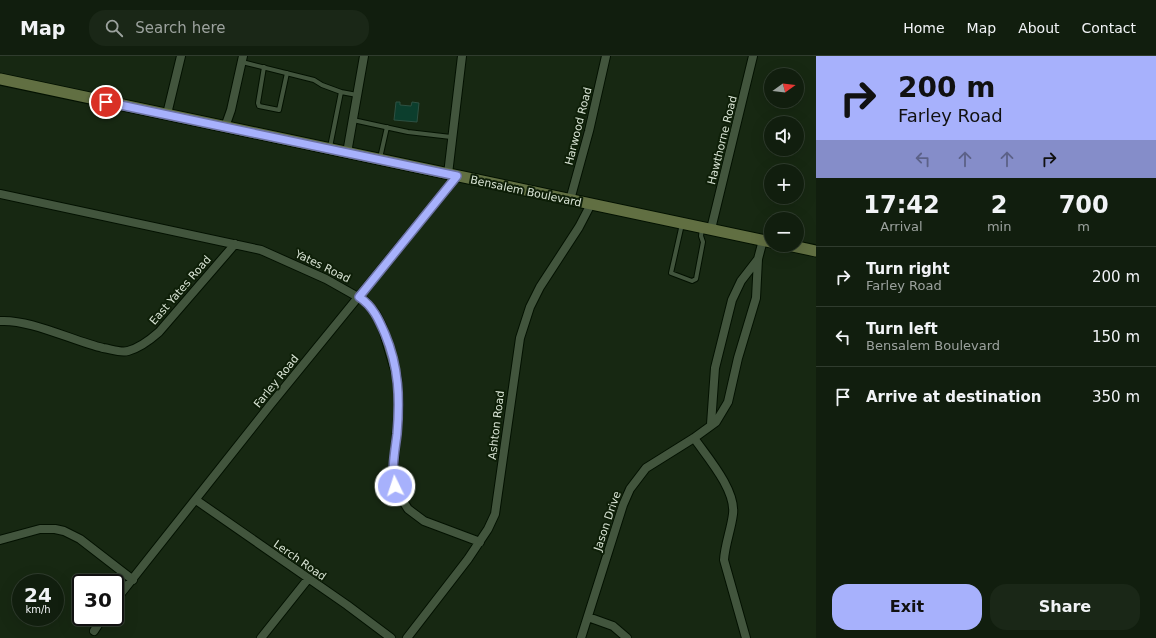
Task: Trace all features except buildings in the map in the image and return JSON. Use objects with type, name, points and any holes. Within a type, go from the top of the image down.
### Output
[{"type":"main road","name":"Bensalem Boulevard","points":[[0,79],[764,240]]},
{"type":"main road","points":[[804,248],[816,251]]},
{"type":"street","points":[[167,114],[180,56]]},
{"type":"street","points":[[347,153],[364,56]]},
{"type":"street","points":[[452,175],[452,137],[462,56]]},
{"type":"street","name":"Harwood Road","points":[[570,200],[589,131],[606,56]]},
{"type":"street","name":"Hawthorne Road","points":[[707,228],[753,56]]},
{"type":"street","points":[[225,127],[231,110],[242,59]]},
{"type":"street","name":"Farley Road","points":[[124,590],[271,404],[359,297],[452,175]]},
{"type":"street","name":"Yates Road","points":[[0,194],[235,244],[280,258],[359,297],[371,307],[382,326],[397,377],[399,406],[393,474],[398,493],[408,508],[424,521],[480,542]]},
{"type":"street","name":"Ashton Road","points":[[407,638],[480,542],[495,514],[518,346],[530,307],[550,269],[579,227],[591,204]]},
{"type":"street","name":"East Yates Road","points":[[0,321],[27,324],[93,345],[120,352],[129,351],[145,343],[159,332],[235,244]]},
{"type":"street","name":"Jason Drive","points":[[711,424],[716,368],[732,300],[741,281],[758,259],[764,247]]},
{"type":"street","name":"Jason Drive","points":[[581,638],[623,505],[630,489],[646,468],[694,438],[711,424],[716,422],[722,414],[732,393],[738,358],[756,298],[758,259]]},
{"type":"street","points":[[694,438],[725,483],[732,498],[733,514],[725,548],[724,560],[746,638]]},
{"type":"street","name":"Lerch Road","points":[[196,500],[391,638]]},
{"type":"street","points":[[0,540],[40,530],[55,529],[64,531],[80,539],[133,580]]},
{"type":"street","points":[[261,638],[308,579]]},
{"type":"street","points":[[588,617],[612,626],[627,638]]},
{"type":"street","points":[[94,632],[98,626]]},
{"type":"lane","points":[[242,59],[264,68],[314,80],[322,85],[341,92],[358,95]]},
{"type":"lane","points":[[264,68],[258,103],[259,106],[279,110],[281,107],[288,73]]},
{"type":"lane","points":[[329,149],[341,92]]},
{"type":"lane","points":[[353,120],[452,137]]},
{"type":"lane","points":[[379,160],[387,127]]},
{"type":"lane","points":[[682,223],[671,273],[692,281],[696,279],[701,250],[707,228]]},
{"type":"route","points":[[106,102],[457,176],[359,297],[371,307],[382,326],[388,341],[397,377],[399,388],[399,406],[393,474],[395,486]]}]
